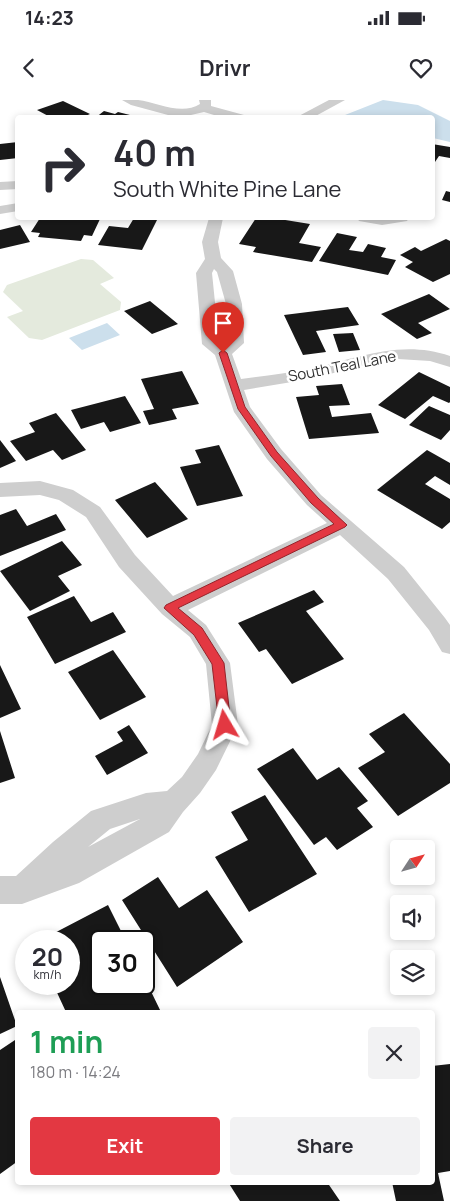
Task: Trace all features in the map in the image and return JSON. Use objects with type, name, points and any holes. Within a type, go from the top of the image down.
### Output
[{"type":"street","points":[[128,100],[181,113],[194,112],[204,104],[232,115]]},
{"type":"street","points":[[307,115],[339,100]]},
{"type":"street","points":[[0,186],[15,184]]},
{"type":"street","points":[[0,210],[15,208]]},
{"type":"street","points":[[216,220],[210,242],[213,259],[225,271],[234,304],[235,343],[223,353]]},
{"type":"street","points":[[376,220],[389,220]]},
{"type":"street","points":[[213,259],[204,273],[212,344],[223,353],[241,408],[274,454],[314,500],[396,573],[437,624],[450,645]]},
{"type":"street","name":"South Teal Lane","points":[[234,386],[309,374],[390,354],[422,354],[450,362]]},
{"type":"street","points":[[0,490],[40,488],[66,494],[93,512],[127,561],[170,608],[198,632],[218,663],[225,725],[207,762],[191,786],[173,803],[159,823],[69,873],[11,890]]},
{"type":"street","points":[[170,608],[342,525]]},
{"type":"shaded area","points":[[81,259],[93,260],[114,278],[100,284],[121,302],[120,310],[42,340],[29,338],[7,317],[23,311],[3,292],[7,285]]},
{"type":"water","points":[[383,100],[418,105],[450,121],[450,142],[435,138],[435,115],[345,115]]},
{"type":"water","points":[[107,323],[120,335],[82,350],[69,338]]},
{"type":"building","points":[[63,101],[90,114],[46,115],[37,110]]},
{"type":"building","points":[[104,111],[130,115],[99,115]]},
{"type":"building","points":[[15,142],[15,158],[0,160],[0,144]]},
{"type":"building","points":[[435,144],[450,147],[450,158],[439,156],[435,162]]},
{"type":"building","points":[[446,191],[450,192],[450,202],[442,200]]},
{"type":"building","points":[[39,220],[100,220],[92,236],[84,235],[81,241],[38,237],[40,233],[31,232]]},
{"type":"building","points":[[133,220],[157,220],[142,250],[98,245],[109,226],[128,228]]},
{"type":"building","points":[[255,220],[285,220],[310,224],[299,243],[321,247],[312,262],[253,252],[256,247],[239,244]]},
{"type":"building","points":[[20,225],[30,242],[0,249],[0,230]]},
{"type":"building","points":[[337,233],[357,237],[349,250],[363,252],[368,244],[386,248],[381,257],[396,260],[388,275],[319,261]]},
{"type":"building","points":[[446,239],[450,241],[450,274],[433,282],[405,267],[413,262],[400,255],[415,247],[421,251]]},
{"type":"building","points":[[429,294],[450,309],[418,323],[432,333],[417,339],[381,314]]},
{"type":"building","points":[[150,301],[178,324],[152,334],[124,311]]},
{"type":"building","points":[[348,307],[359,325],[316,331],[326,352],[303,355],[284,315]]},
{"type":"building","points":[[353,333],[360,350],[339,352],[333,334]]},
{"type":"building","points":[[182,371],[199,404],[172,409],[177,419],[149,425],[143,411],[154,409],[141,379]]},
{"type":"building","points":[[419,372],[450,387],[449,403],[433,396],[405,419],[378,405]]},
{"type":"building","points":[[342,384],[350,405],[329,406],[332,417],[371,413],[379,433],[309,439],[296,397],[319,395],[316,386]]},
{"type":"building","points":[[125,396],[141,423],[110,432],[104,422],[81,429],[71,410]]},
{"type":"building","points":[[429,406],[450,415],[450,430],[441,440],[409,425]]},
{"type":"building","points":[[56,413],[86,450],[62,460],[53,450],[26,461],[10,441],[35,432],[29,423]]},
{"type":"building","points":[[0,440],[16,461],[0,468]]},
{"type":"building","points":[[219,445],[243,496],[197,506],[180,467],[201,463],[195,450]]},
{"type":"building","points":[[427,450],[450,463],[450,485],[435,476],[425,484],[450,499],[450,522],[442,529],[377,490]]},
{"type":"building","points":[[155,482],[188,519],[147,538],[115,500]]},
{"type":"building","points":[[16,509],[27,526],[56,514],[66,530],[0,556],[0,515]]},
{"type":"building","points":[[62,541],[82,565],[58,576],[70,591],[30,611],[0,571]]},
{"type":"building","points":[[314,590],[324,602],[306,611],[344,659],[292,684],[266,649],[259,652],[238,623]]},
{"type":"building","points":[[74,596],[91,622],[113,612],[126,632],[55,664],[27,617]]},
{"type":"building","points":[[113,650],[146,697],[100,720],[68,672]]},
{"type":"building","points":[[0,665],[21,709],[0,718]]},
{"type":"building","points":[[404,713],[450,764],[450,783],[398,816],[358,768],[385,752],[369,734]]},
{"type":"building","points":[[129,725],[148,753],[107,775],[95,756],[123,741],[117,732]]},
{"type":"building","points":[[0,731],[15,778],[0,783]]},
{"type":"building","points":[[293,748],[317,780],[339,767],[368,801],[357,808],[373,827],[337,850],[326,837],[314,845],[257,769]]},
{"type":"building","points":[[265,795],[317,874],[249,912],[215,857],[248,840],[231,812]]},
{"type":"building","points":[[158,877],[179,908],[207,890],[243,942],[177,987],[155,952],[155,930],[141,930],[122,900]]},
{"type":"building","points":[[108,905],[120,930],[90,930],[90,995],[153,995],[160,1010],[65,1010],[58,995],[80,995],[80,930],[60,930]]},
{"type":"building","points":[[0,977],[15,1020],[15,1027],[0,1034]]},
{"type":"building","points":[[15,1040],[15,1163],[0,1174],[0,1050]]},
{"type":"building","points":[[450,1064],[450,1171],[438,1173],[444,1201],[396,1201],[393,1185],[435,1185],[435,1066]]},
{"type":"building","points":[[230,1185],[329,1185],[340,1201],[240,1201]]},
{"type":"route","points":[[223,353],[241,408],[274,454],[314,500],[342,525],[170,608],[198,632],[218,663],[225,725]]}]
